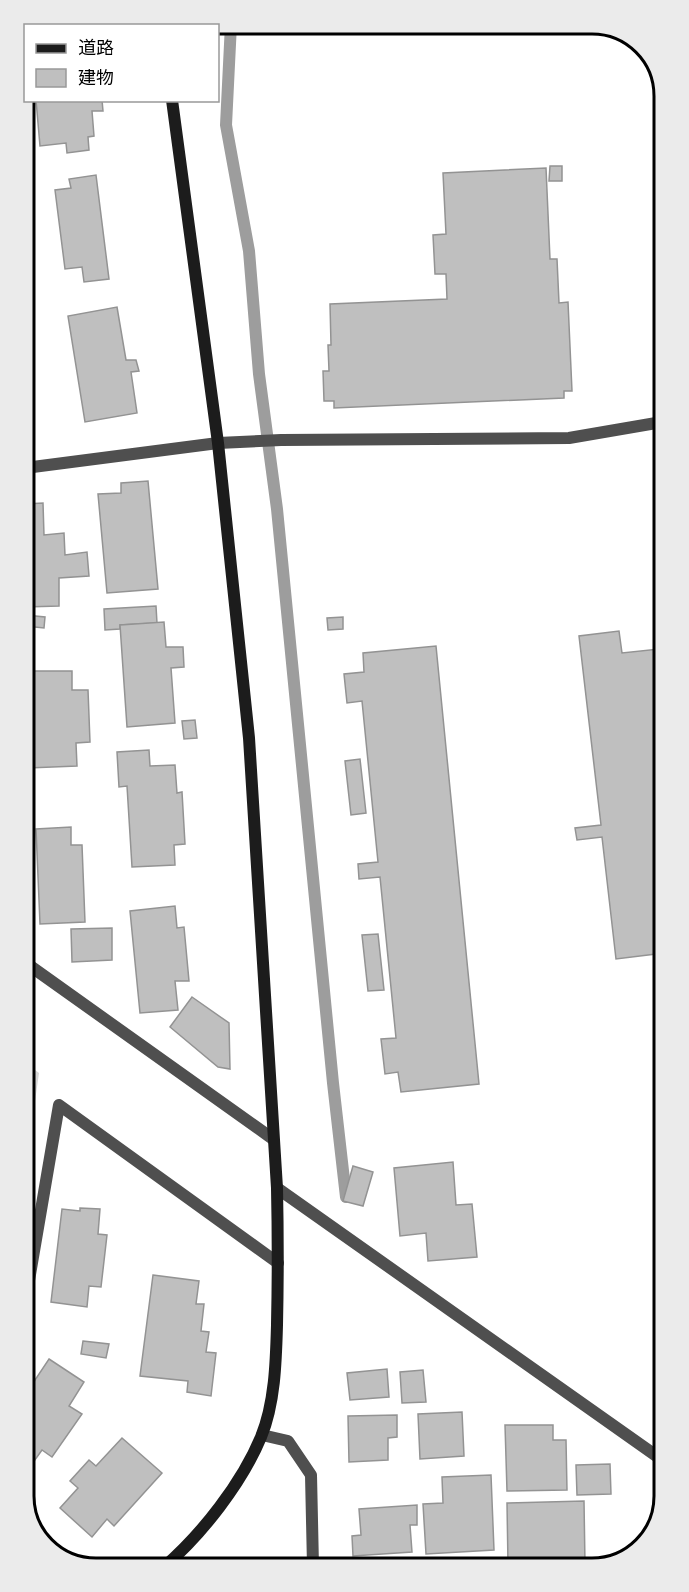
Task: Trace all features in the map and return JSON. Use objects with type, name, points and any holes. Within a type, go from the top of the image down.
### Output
[{"type":"street","points":[[172,102],[218,443],[249,738],[273,1139],[278,1188],[279,1263],[275,1378],[262,1435],[250,1461],[208,1524],[174,1557]]},
{"type":"street","points":[[35,467],[218,443],[281,440],[569,438],[654,423]]},
{"type":"street","points":[[35,969],[273,1139]]},
{"type":"street","points":[[35,1245],[59,1105],[279,1263]]},
{"type":"street","points":[[278,1188],[654,1454]]},
{"type":"street","points":[[262,1435],[288,1441],[311,1475],[313,1557]]},
{"type":"shaded area","points":[[35,1070],[39,1073],[35,1101]]},
{"type":"building","points":[[36,102],[102,102],[103,111],[92,111],[94,136],[88,137],[89,150],[67,153],[66,143],[40,146]]},
{"type":"building","points":[[550,166],[562,166],[562,181],[549,181]]},
{"type":"building","points":[[546,168],[550,259],[557,259],[559,303],[568,302],[572,391],[564,391],[564,398],[334,408],[334,401],[324,401],[323,371],[329,371],[328,345],[331,345],[330,304],[447,299],[446,274],[435,274],[433,235],[446,234],[443,173]]},
{"type":"building","points":[[96,175],[109,279],[84,282],[82,267],[65,269],[55,190],[71,188],[69,179]]},
{"type":"building","points":[[117,307],[126,360],[136,360],[139,371],[131,372],[137,413],[85,422],[68,316]]},
{"type":"building","points":[[148,481],[158,589],[107,593],[98,494],[121,493],[121,483]]},
{"type":"building","points":[[35,503],[43,503],[44,535],[64,533],[65,555],[87,552],[89,576],[59,578],[59,606],[35,607]]},
{"type":"building","points":[[156,606],[157,623],[120,625],[120,629],[105,630],[104,609]]},
{"type":"building","points":[[35,616],[45,617],[44,628],[35,627]]},
{"type":"building","points":[[343,617],[343,629],[328,630],[327,618]]},
{"type":"building","points":[[164,622],[166,647],[183,647],[184,667],[171,668],[175,723],[127,727],[120,625]]},
{"type":"building","points":[[619,631],[622,653],[654,650],[654,954],[616,959],[602,837],[577,840],[575,828],[601,825],[579,636]]},
{"type":"building","points":[[436,646],[479,1084],[401,1092],[398,1072],[385,1074],[381,1039],[396,1038],[380,877],[359,879],[358,864],[378,862],[362,701],[347,703],[344,674],[364,672],[363,653]]},
{"type":"building","points":[[35,671],[72,671],[72,690],[88,690],[90,742],[76,743],[77,766],[35,768]]},
{"type":"building","points":[[195,720],[197,738],[184,739],[182,721]]},
{"type":"building","points":[[149,750],[150,766],[175,765],[177,793],[182,792],[185,844],[174,845],[175,865],[132,867],[127,786],[119,787],[117,752]]},
{"type":"building","points":[[360,759],[366,813],[351,815],[345,761]]},
{"type":"building","points":[[71,827],[71,845],[82,845],[85,922],[40,924],[36,829]]},
{"type":"building","points":[[175,906],[177,928],[184,927],[189,981],[175,981],[178,1010],[140,1013],[130,911]]},
{"type":"building","points":[[112,928],[112,960],[72,962],[71,929]]},
{"type":"building","points":[[378,934],[384,990],[368,991],[362,935]]},
{"type":"building","points":[[192,997],[229,1023],[230,1069],[218,1067],[170,1027]]},
{"type":"building","points":[[453,1162],[456,1205],[472,1204],[477,1257],[428,1261],[426,1233],[400,1236],[394,1168]]},
{"type":"building","points":[[353,1166],[373,1172],[363,1206],[343,1201]]},
{"type":"building","points":[[80,1208],[100,1209],[98,1234],[107,1235],[101,1287],[89,1286],[87,1307],[51,1302],[62,1209],[80,1211]]},
{"type":"building","points":[[153,1275],[199,1281],[196,1304],[204,1304],[201,1331],[209,1332],[206,1352],[216,1353],[211,1396],[187,1392],[188,1381],[140,1376]]},
{"type":"building","points":[[83,1341],[109,1344],[106,1358],[81,1354]]},
{"type":"building","points":[[49,1359],[84,1382],[69,1406],[82,1414],[52,1457],[42,1450],[35,1460],[35,1380]]},
{"type":"building","points":[[387,1369],[389,1397],[350,1400],[347,1373]]},
{"type":"building","points":[[423,1370],[426,1402],[402,1403],[400,1372]]},
{"type":"building","points":[[462,1412],[464,1456],[420,1459],[418,1414]]},
{"type":"building","points":[[397,1415],[397,1437],[388,1438],[388,1460],[349,1462],[348,1416]]},
{"type":"building","points":[[505,1425],[553,1425],[553,1440],[566,1440],[567,1490],[507,1491]]},
{"type":"building","points":[[122,1438],[162,1473],[114,1526],[107,1519],[92,1537],[60,1508],[78,1488],[70,1481],[89,1460],[96,1466]]},
{"type":"building","points":[[610,1464],[611,1494],[577,1495],[576,1465]]},
{"type":"building","points":[[491,1475],[494,1550],[426,1554],[423,1504],[443,1503],[442,1477]]},
{"type":"building","points":[[584,1501],[585,1558],[508,1558],[507,1503]]},
{"type":"building","points":[[417,1505],[417,1525],[410,1525],[412,1552],[353,1556],[352,1536],[361,1535],[359,1509]]},
{"type":"waterway","points":[[230,35],[226,125],[249,251],[259,374],[277,509],[346,1197]]}]
